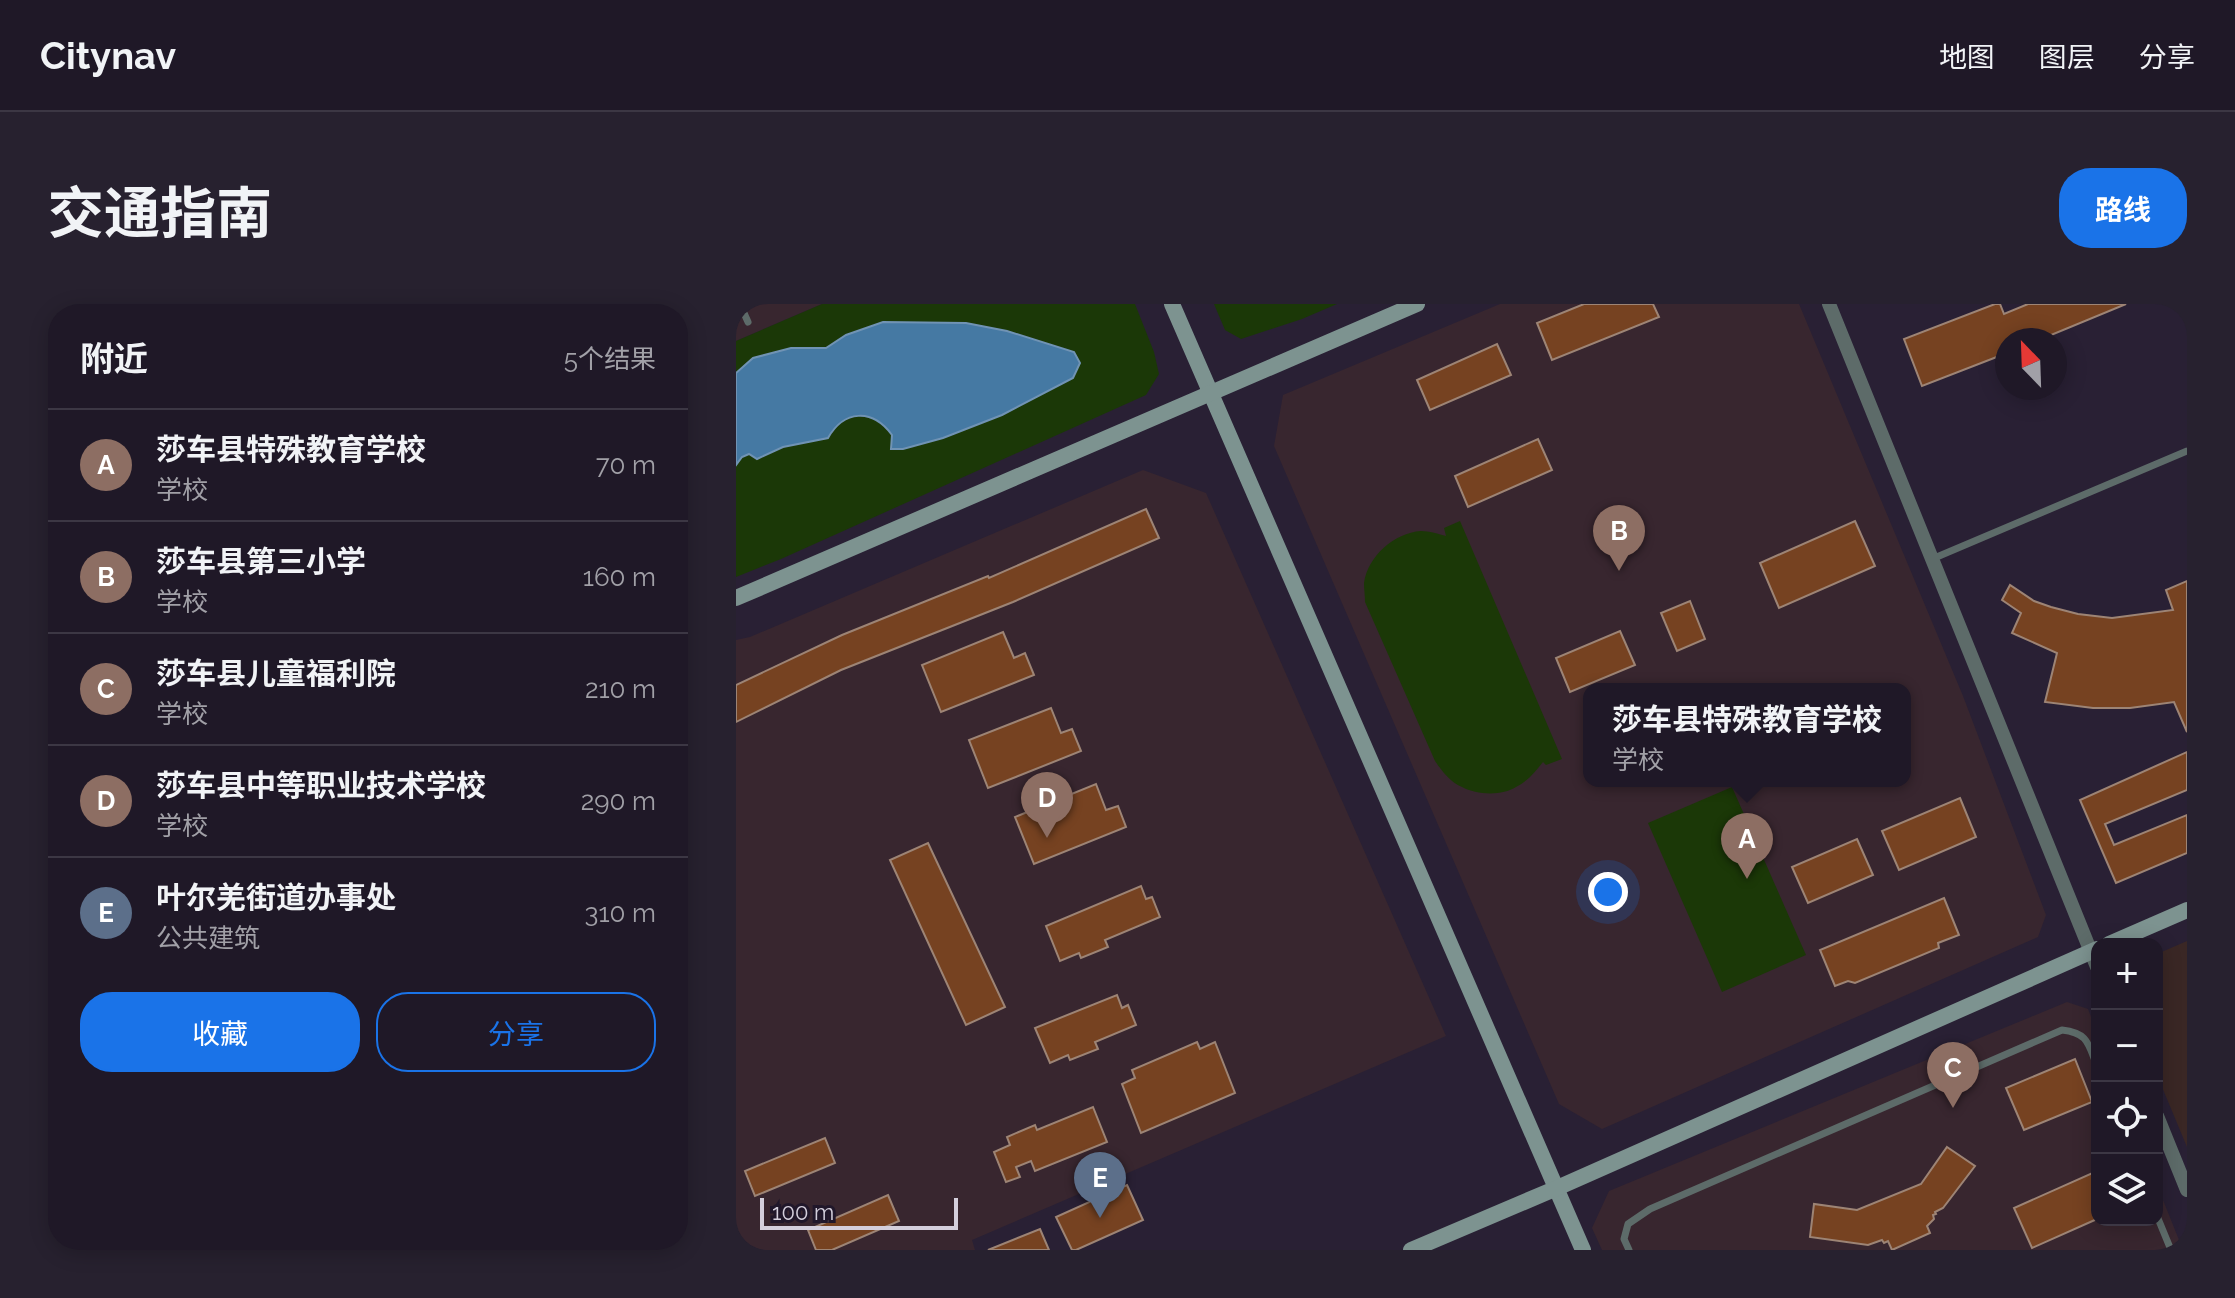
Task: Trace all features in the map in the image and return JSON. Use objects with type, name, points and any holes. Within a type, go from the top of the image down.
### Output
[{"type":"street","points":[[1172,304],[1583,1250]]},
{"type":"street","points":[[736,598],[1417,304]]},
{"type":"street","points":[[1829,304],[2091,946]]},
{"type":"street","points":[[2123,938],[2187,910]]},
{"type":"street","points":[[1411,1250],[2091,958]]},
{"type":"street","points":[[2163,1131],[2187,1190]]},
{"type":"lane","points":[[740,304],[748,322]]},
{"type":"lane","points":[[1932,559],[2187,451]]},
{"type":"lane","points":[[1629,1250],[1624,1239],[1628,1224],[1650,1209],[2062,1030],[2076,1031],[2087,1041],[2091,1051]]},
{"type":"lane","points":[[2161,1226],[2171,1250]]},
{"type":"shaded area","points":[[736,304],[822,304],[736,341]]},
{"type":"shaded area","points":[[1500,304],[1799,304],[1963,696],[2046,915],[2038,937],[1602,1129],[1559,1104],[1274,446],[1283,395]]},
{"type":"shaded area","points":[[1143,470],[1206,493],[1446,1036],[972,1240],[975,1250],[736,1250],[736,640],[750,637]]},
{"type":"shaded area","points":[[2187,941],[2187,1147],[2163,1089],[2163,951]]},
{"type":"shaded area","points":[[2067,1002],[2088,1009],[2091,1017],[2091,1226],[2163,1226],[2163,1200],[2183,1250],[1602,1250],[1592,1228],[1609,1191]]},
{"type":"green space","points":[[822,304],[1135,304],[1154,352],[1159,374],[1146,395],[736,577],[736,341]]},
{"type":"green space","points":[[1214,304],[1337,304],[1241,339],[1225,330]]},
{"type":"green space","points":[[1460,521],[1562,759],[1546,765],[1543,762],[1520,785],[1497,793],[1475,792],[1458,785],[1435,761],[1365,602],[1366,573],[1377,555],[1392,541],[1424,531],[1446,536],[1444,528]]},
{"type":"green space","points":[[1732,787],[1806,955],[1722,992],[1648,823]]},
{"type":"water","points":[[883,322],[966,323],[1007,331],[1074,352],[1080,363],[1073,378],[1002,415],[943,438],[903,449],[891,449],[892,435],[884,426],[876,420],[858,416],[842,422],[828,438],[783,447],[757,459],[749,454],[736,465],[736,373],[753,358],[791,348],[826,348],[846,335]]},
{"type":"building","points":[[1584,304],[1653,304],[1659,317],[1552,360],[1537,323]]},
{"type":"building","points":[[1995,304],[2000,304],[2004,314],[2028,304],[2126,304],[2067,328],[1995,328],[1995,358],[1922,386],[1904,339]]},
{"type":"building","points":[[1497,344],[1511,375],[1430,410],[1417,380]]},
{"type":"building","points":[[1538,439],[1552,470],[1468,507],[1455,476]]},
{"type":"building","points":[[1146,509],[1159,538],[1013,602],[841,670],[736,722],[736,685],[842,635],[989,578]]},
{"type":"building","points":[[1855,521],[1875,566],[1779,608],[1760,563]]},
{"type":"building","points":[[2187,581],[2187,732],[2174,702],[2130,708],[2093,708],[2045,702],[2057,653],[2012,633],[2021,613],[2002,600],[2010,585],[2034,601],[2051,607],[2112,618],[2173,610],[2166,590]]},
{"type":"building","points":[[1690,601],[1705,639],[1677,651],[1661,613]]},
{"type":"building","points":[[1620,631],[1635,665],[1592,683],[1583,683],[1583,687],[1570,692],[1556,658]]},
{"type":"building","points":[[1003,632],[1014,658],[1025,653],[1034,675],[941,712],[922,665]]},
{"type":"building","points":[[1051,708],[1061,733],[1072,729],[1081,751],[988,788],[969,740]]},
{"type":"building","points":[[2187,752],[2187,790],[2105,824],[2114,845],[2187,815],[2187,853],[2116,883],[2080,800]]},
{"type":"building","points":[[1096,784],[1106,810],[1118,806],[1126,827],[1034,864],[1015,817]]},
{"type":"building","points":[[1960,798],[1976,837],[1899,870],[1882,831]]},
{"type":"building","points":[[1857,839],[1873,875],[1808,903],[1792,867]]},
{"type":"building","points":[[928,843],[1005,1007],[966,1025],[890,860]]},
{"type":"building","points":[[1141,886],[1146,899],[1152,897],[1160,917],[1105,940],[1108,947],[1081,958],[1079,953],[1060,961],[1046,926]]},
{"type":"building","points":[[1944,898],[1959,935],[1938,943],[1939,948],[1855,983],[1848,981],[1835,986],[1820,950]]},
{"type":"building","points":[[1117,995],[1122,1008],[1128,1005],[1136,1025],[1095,1042],[1098,1049],[1070,1060],[1068,1055],[1050,1063],[1035,1028]]},
{"type":"building","points":[[1197,1042],[1200,1049],[1215,1042],[1235,1093],[1141,1133],[1122,1084],[1135,1078],[1132,1070]]},
{"type":"building","points":[[2075,1059],[2091,1102],[2024,1130],[2006,1088]]},
{"type":"building","points":[[1093,1107],[1107,1142],[1035,1171],[1031,1161],[1016,1167],[1020,1177],[1006,1182],[994,1152],[1010,1145],[1007,1137],[1035,1125],[1037,1130]]},
{"type":"building","points":[[825,1138],[835,1163],[755,1196],[745,1171]]},
{"type":"building","points":[[1947,1147],[1975,1166],[1943,1208],[1935,1212],[1934,1219],[1927,1226],[1930,1233],[1892,1250],[1888,1241],[1884,1243],[1882,1240],[1868,1245],[1810,1237],[1814,1204],[1857,1210],[1921,1184]]},
{"type":"building","points":[[2091,1174],[2091,1222],[2032,1248],[2014,1208]]},
{"type":"building","points":[[1127,1185],[1143,1220],[1072,1250],[1056,1217]]},
{"type":"building","points":[[888,1195],[899,1221],[832,1250],[816,1250],[808,1230]]},
{"type":"building","points":[[1040,1229],[1049,1250],[988,1250]]},
{"type":"place","name":"莎车县第三小学","points":[[1619,571]]},
{"type":"place","name":"莎车县中等职业技术学校","points":[[1047,838]]},
{"type":"place","name":"莎车县特殊教育学校","points":[[1747,879]]},
{"type":"place","name":"莎车县儿童福利院","points":[[1953,1108]]},
{"type":"place","name":"叶尔羌街道办事处","points":[[1100,1218]]}]
